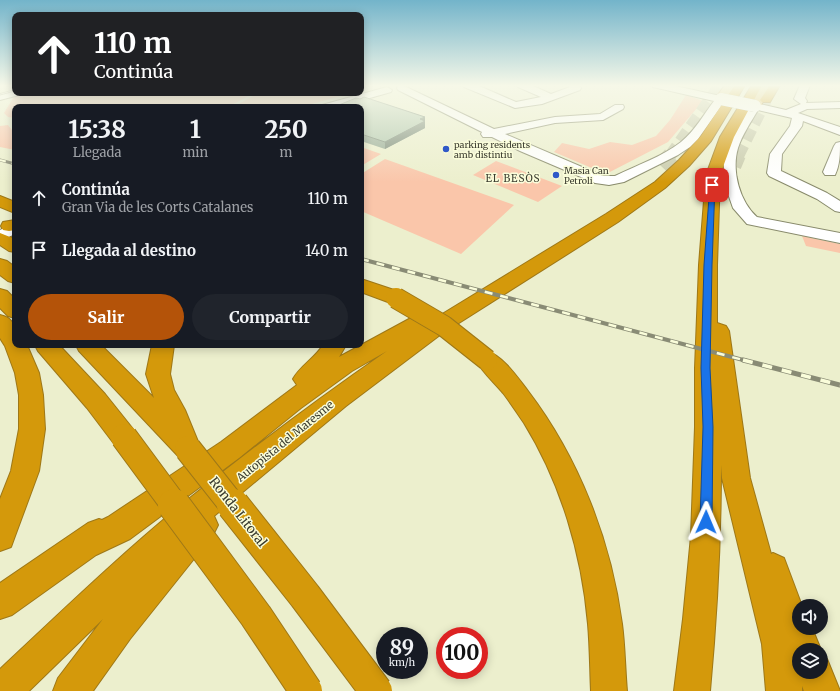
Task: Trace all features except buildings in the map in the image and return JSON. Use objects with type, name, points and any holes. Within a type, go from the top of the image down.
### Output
[{"type":"highway","points":[[87,543],[119,528],[230,450],[292,402],[344,365],[655,188],[696,150],[720,117]]},
{"type":"highway","points":[[738,117],[727,137],[713,175],[712,291],[736,478],[779,644],[784,691]]},
{"type":"highway","points":[[586,228],[651,177],[661,166]]},
{"type":"highway","points":[[692,691],[700,619],[706,536],[708,427],[706,368],[712,291],[724,188]]},
{"type":"highway","points":[[0,200],[12,206]]},
{"type":"highway","name":"Autopista del Maresme","points":[[3,691],[126,574],[196,512],[337,399],[432,330],[552,254],[586,228]]},
{"type":"highway","points":[[8,229],[12,239]]},
{"type":"highway","points":[[0,265],[12,275]]},
{"type":"highway","points":[[364,286],[396,298],[437,320],[463,339],[487,360],[500,374],[523,402],[543,434],[565,473],[582,520],[596,567],[604,616],[609,691]]},
{"type":"highway","points":[[712,291],[721,308],[728,370],[747,476],[766,548],[781,595],[801,643]]},
{"type":"highway","points":[[0,296],[12,308]]},
{"type":"highway","points":[[0,322],[12,338]]},
{"type":"highway","points":[[71,691],[85,669],[134,606],[211,515],[325,421],[413,356],[432,330]]},
{"type":"highway","points":[[0,536],[25,471],[32,429],[27,373],[18,348]]},
{"type":"highway","points":[[49,348],[96,401],[124,437],[256,616],[306,691]]},
{"type":"highway","name":"Ronda Litoral","points":[[90,348],[164,413],[188,449],[305,596],[376,691]]},
{"type":"highway","points":[[162,348],[158,374],[163,392],[164,413]]},
{"type":"highway","points":[[0,603],[87,543],[228,441],[303,381],[326,358],[333,348]]},
{"type":"highway","points":[[817,679],[822,691]]},
{"type":"street","points":[[448,117],[480,134],[492,133],[508,128],[555,120],[599,117]]},
{"type":"street","points":[[492,133],[600,180],[609,181],[619,179],[654,163],[686,144],[706,117]]},
{"type":"street","points":[[749,117],[731,150],[729,164],[735,198],[746,217],[758,223],[840,238]]},
{"type":"street","points":[[793,117],[796,126],[776,154],[774,172],[822,196],[840,208]]},
{"type":"street","points":[[801,117],[840,131]]},
{"type":"street","points":[[830,172],[840,146]]},
{"type":"shaded area","points":[[672,117],[689,117],[668,142],[606,174],[554,152],[562,143],[589,149],[610,142],[632,145],[656,136]]},
{"type":"shaded area","points":[[8,125],[12,130],[12,149],[0,147],[0,126]]},
{"type":"shaded area","points":[[364,148],[381,154],[364,164]]},
{"type":"shaded area","points":[[385,159],[514,205],[461,254],[364,212],[364,172]]},
{"type":"shaded area","points":[[496,161],[562,186],[538,202],[473,175]]},
{"type":"shaded area","points":[[802,236],[840,244],[840,253],[806,246]]},
{"type":"tunnel","points":[[670,156],[697,117]]},
{"type":"tunnel","points":[[738,156],[757,117]]},
{"type":"tunnel","points":[[661,166],[671,155]]},
{"type":"tunnel","points":[[724,188],[738,155]]},
{"type":"railway","points":[[0,160],[12,163]]},
{"type":"railway","points":[[364,260],[747,361]]},
{"type":"railway","points":[[743,360],[840,385]]},
{"type":"place","name":"parking residents amb distintiu","points":[[446,149]]},
{"type":"place","name":"Masia Can Petroli","points":[[556,175]]},
{"type":"district","name":"EL BESÒS","points":[[513,178]]},
{"type":"route","points":[[706,522],[708,427],[706,368],[708,265],[712,185]]}]
